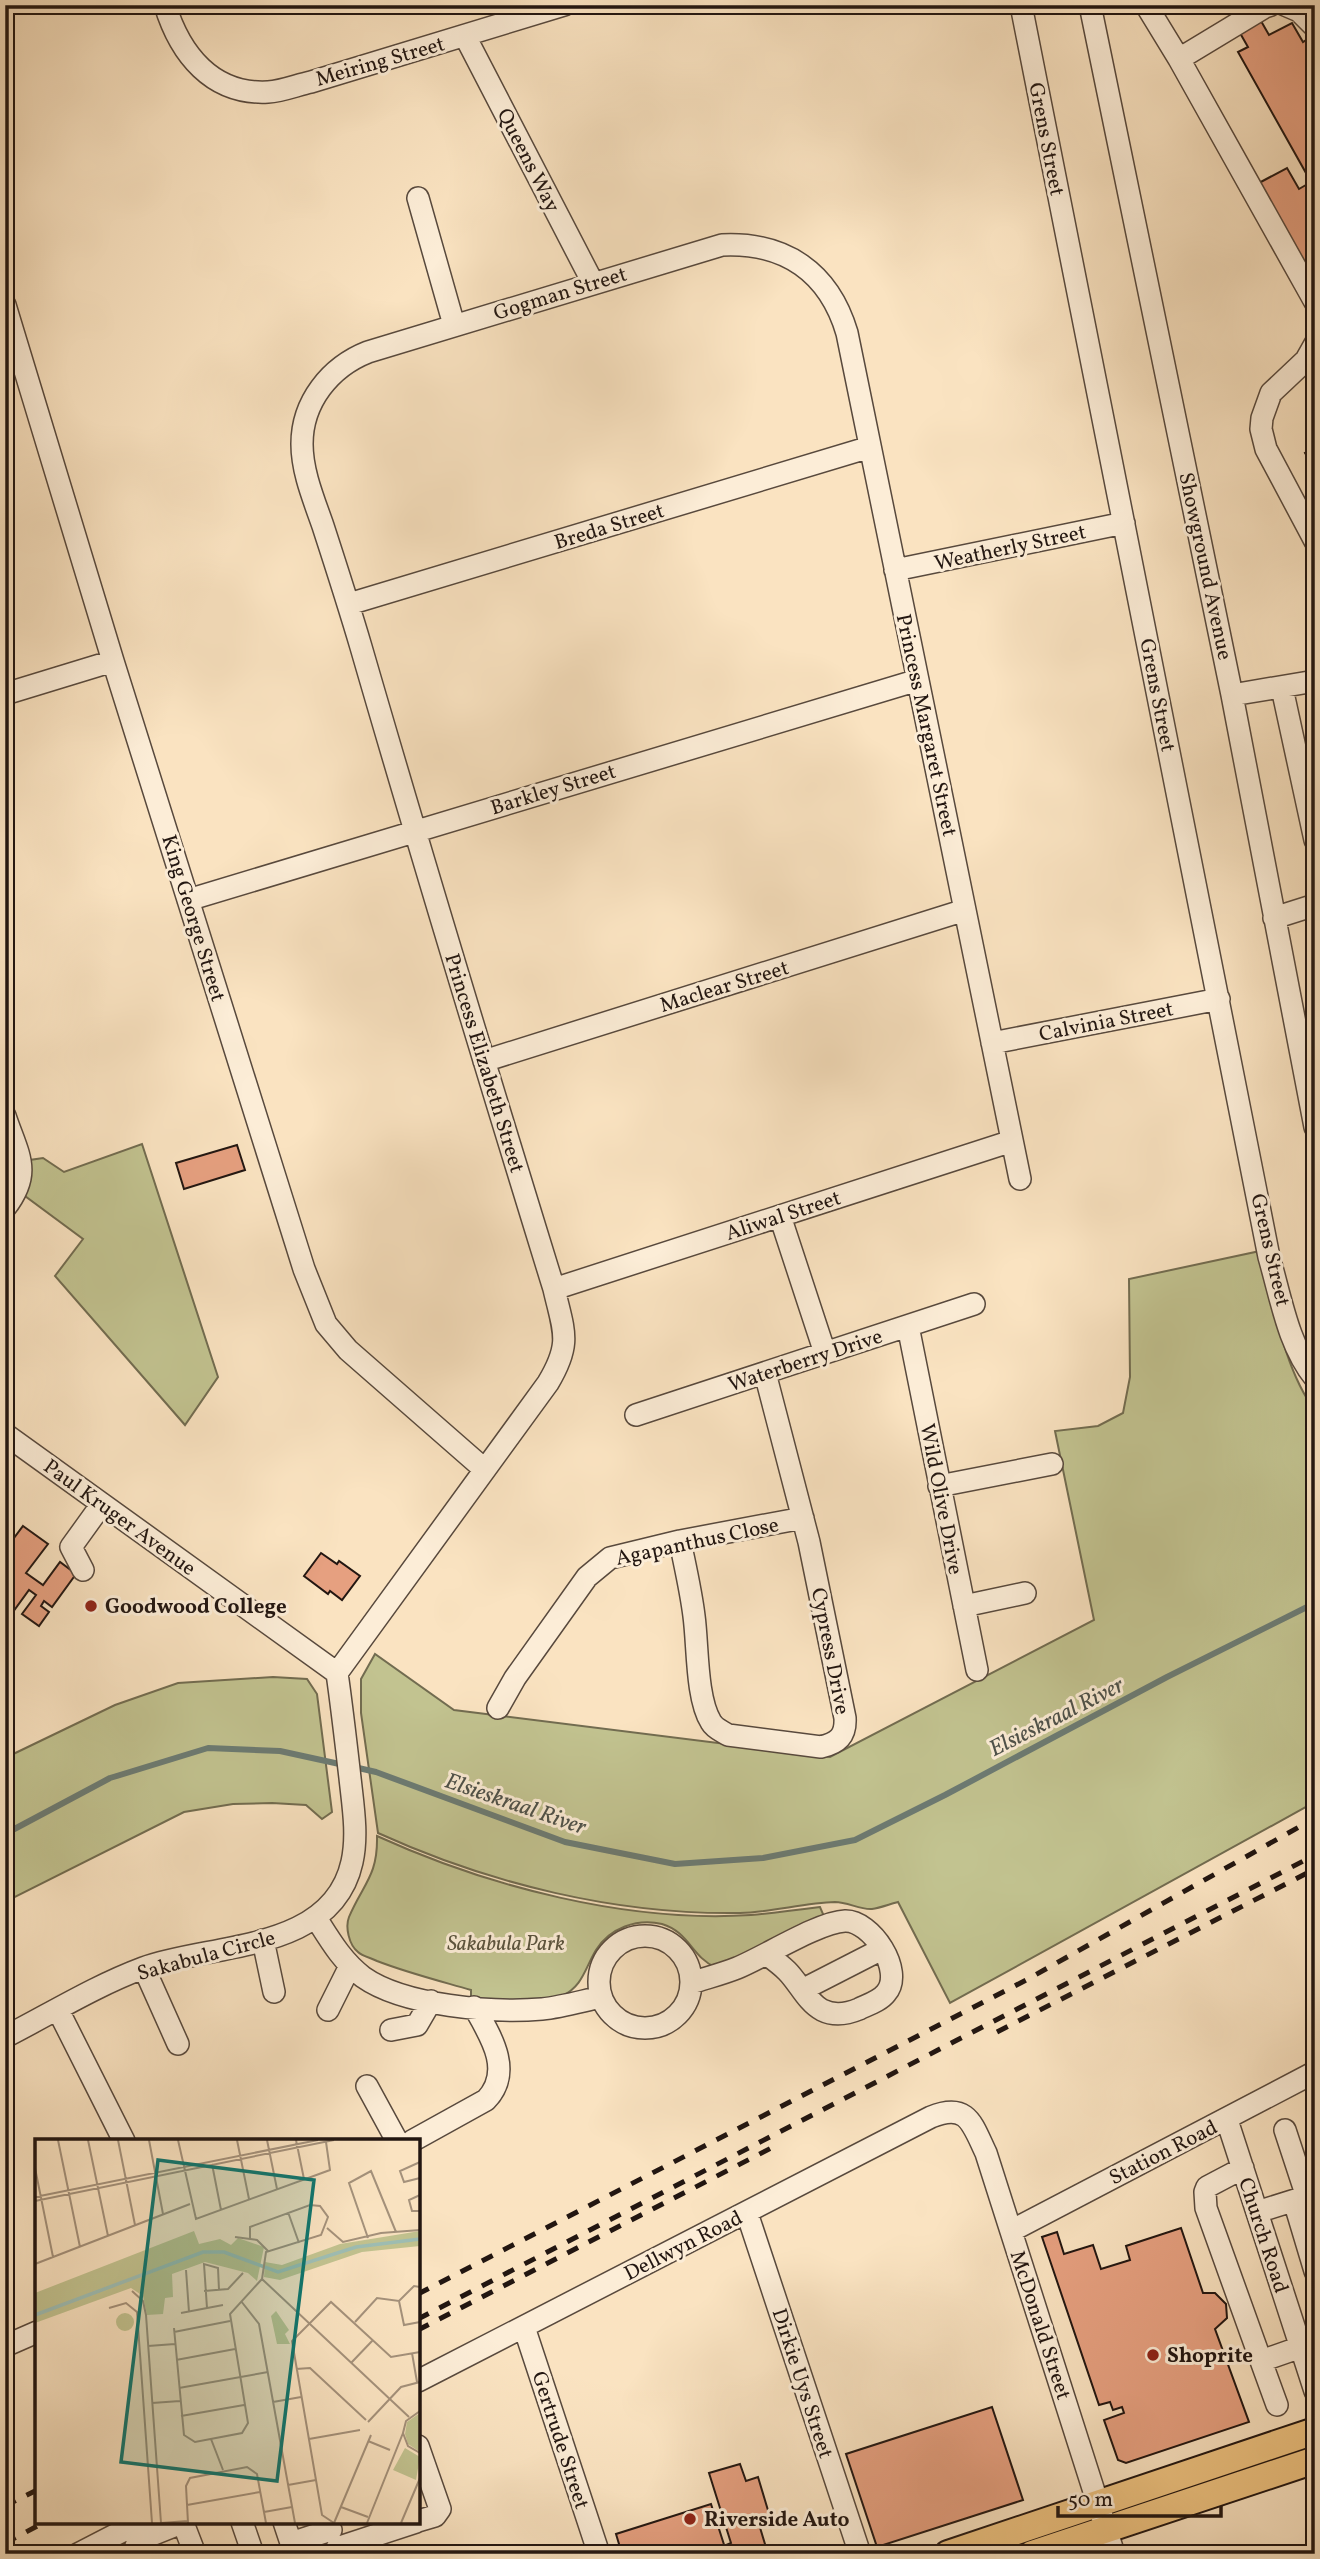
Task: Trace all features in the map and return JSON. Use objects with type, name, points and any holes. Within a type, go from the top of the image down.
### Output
[{"type":"main road","points":[[948,2554],[1106,2529],[1315,2431]]},
{"type":"main road","points":[[1032,2554],[1315,2460]]},
{"type":"street","name":"Meiring Street","points":[[165,5],[177,40],[198,66],[229,84],[268,92],[311,82],[564,5]]},
{"type":"street","name":"Grens Street","points":[[1021,5],[1269,1257],[1293,1339],[1315,1378]]},
{"type":"street","name":"Showground Avenue","points":[[1090,5],[1232,695],[1315,1127]]},
{"type":"street","points":[[1146,5],[1315,302]]},
{"type":"street","points":[[1179,59],[1271,5]]},
{"type":"street","points":[[1285,5],[1299,11],[1315,27]]},
{"type":"street","name":"Queens Way","points":[[465,36],[593,283]]},
{"type":"street","points":[[418,198],[454,325]]},
{"type":"street","name":"Gogman Street","points":[[314,398],[329,377],[353,358],[704,249],[741,244],[776,251],[792,258],[817,278]]},
{"type":"street","name":"Princess Margaret Street","points":[[817,278],[832,297],[843,319],[1020,1179]]},
{"type":"street","name":"King George Street","points":[[5,305],[113,661],[319,1310],[326,1324],[348,1350],[484,1469]]},
{"type":"street","points":[[1315,344],[1306,360],[1271,393],[1261,429],[1266,449],[1315,541]]},
{"type":"street","name":"Princess Elizabeth Street","points":[[314,398],[304,427],[303,460],[349,604],[414,831],[554,1289],[563,1324],[565,1348],[559,1365],[337,1673]]},
{"type":"street","name":"Breda Street","points":[[349,604],[870,447]]},
{"type":"street","name":"Weatherly Street","points":[[895,570],[1124,523]]},
{"type":"street","points":[[5,694],[113,661]]},
{"type":"street","name":"Barkley Street","points":[[188,900],[918,680]]},
{"type":"street","points":[[1232,695],[1315,681]]},
{"type":"street","points":[[1282,688],[1315,839]]},
{"type":"street","points":[[1274,918],[1315,905]]},
{"type":"street","name":"Maclear Street","points":[[484,1061],[965,910]]},
{"type":"street","name":"Calvinia Street","points":[[992,1043],[1219,999]]},
{"type":"street","points":[[5,1116],[20,1160],[20,1188],[5,1208]]},
{"type":"street","name":"Aliwal Street","points":[[554,1289],[1012,1141]]},
{"type":"street","points":[[780,1216],[825,1353]]},
{"type":"street","name":"Waterberry Drive","points":[[636,1415],[974,1304]]},
{"type":"street","name":"Wild Olive Drive","points":[[908,1326],[977,1670]]},
{"type":"street","name":"Cypress Drive","points":[[680,1541],[695,1618],[705,1707],[710,1722],[716,1729],[728,1735],[821,1747],[836,1742],[841,1738],[845,1727],[803,1518],[765,1373]]},
{"type":"street","name":"Paul Kruger Avenue","points":[[5,1434],[337,1673]]},
{"type":"street","points":[[939,1486],[1052,1464]]},
{"type":"street","points":[[83,1570],[71,1547],[102,1504]]},
{"type":"street","name":"Agapanthus Close","points":[[498,1708],[523,1667],[587,1577],[610,1558],[680,1541],[803,1518]]},
{"type":"street","points":[[964,1606],[1026,1593]]},
{"type":"street","name":"Sakabula Circle","points":[[5,2037],[144,1968],[286,1934],[316,1918],[338,1894],[349,1873],[355,1823],[337,1673]]},
{"type":"street","points":[[316,1918],[350,1966],[378,1986],[411,1997],[474,2007],[521,2010],[601,1997]]},
{"type":"street","points":[[691,1983],[738,1968],[766,1954],[837,1922],[848,1921],[866,1927],[882,1949],[891,1971],[890,1987],[882,1997],[869,2004],[855,2010],[830,2014],[813,2004],[786,1970],[766,1954]]},
{"type":"street","points":[[646,1936],[664,1940],[678,1950],[688,1965],[691,1983],[689,1998],[681,2011],[669,2021],[655,2027],[639,2028],[615,2018],[601,1997],[598,1979],[603,1962],[614,1948],[629,1939],[646,1936]]},
{"type":"street","points":[[262,1940],[274,1992]]},
{"type":"street","points":[[802,1990],[882,1949]]},
{"type":"street","points":[[327,2010],[350,1966]]},
{"type":"street","points":[[144,1968],[178,2044]]},
{"type":"street","points":[[391,2030],[417,2025],[431,2001]]},
{"type":"street","points":[[416,2139],[486,2100],[493,2093],[498,2081],[499,2065],[491,2037],[474,2007]]},
{"type":"street","points":[[58,2010],[123,2139]]},
{"type":"street","name":"Station Road","points":[[1011,2231],[1315,2072]]},
{"type":"street","points":[[367,2086],[396,2139]]},
{"type":"street","name":"Dellwyn Road","points":[[420,2380],[949,2110]]},
{"type":"street","name":"McDonald Street","points":[[949,2110],[965,2115],[986,2153],[1106,2529]]},
{"type":"street","name":"Church Road","points":[[1227,2120],[1315,2391]]},
{"type":"street","points":[[1285,2130],[1305,2197],[1315,2271]]},
{"type":"street","points":[[1243,2168],[1212,2183],[1205,2192],[1205,2199],[1277,2405]]},
{"type":"street","points":[[1257,2212],[1305,2197]]},
{"type":"street","name":"Dirkie Uys Street","points":[[747,2213],[860,2554]]},
{"type":"street","name":"Gertrude Street","points":[[524,2327],[599,2554]]},
{"type":"street","points":[[5,2346],[35,2333]]},
{"type":"street","points":[[1261,2361],[1301,2347]]},
{"type":"street","points":[[420,2452],[440,2509],[435,2516],[420,2521]]},
{"type":"street","points":[[81,2553],[136,2524]]},
{"type":"street","points":[[139,2554],[136,2544],[139,2540],[179,2524],[186,2528],[195,2554]]},
{"type":"street","points":[[243,2524],[253,2554]]},
{"type":"street","points":[[285,2524],[293,2548],[403,2524]]},
{"type":"green space","points":[[142,1144],[218,1377],[185,1425],[55,1276],[83,1239],[25,1196],[30,1160],[43,1158],[64,1172]]},
{"type":"green space","points":[[1260,1251],[1287,1355],[1304,1394],[1315,1410],[1315,1802],[950,2003],[898,1902],[872,1909],[835,1902],[740,1913],[647,1909],[555,1893],[509,1881],[421,1851],[378,1833],[361,1713],[361,1679],[375,1654],[454,1710],[830,1757],[1094,1620],[1055,1431],[1098,1426],[1123,1413],[1130,1377],[1129,1279]]},
{"type":"green space","points":[[273,1677],[307,1679],[317,1694],[332,1812],[322,1819],[306,1805],[272,1803],[233,1804],[184,1812],[5,1902],[5,1758],[115,1705],[178,1683]]},
{"type":"green space","name":"Sakabula Park","points":[[377,1836],[465,1871],[560,1898],[656,1913],[704,1916],[751,1915],[820,1907],[826,1921],[715,1967],[707,1963],[685,1938],[671,1928],[643,1922],[625,1926],[602,1942],[579,1982],[562,1996],[529,2002],[471,1998],[471,1990],[377,1961],[360,1953],[352,1945],[348,1921],[372,1871]]},
{"type":"building","points":[[1261,21],[1269,35],[1292,23],[1303,42],[1311,37],[1315,44],[1315,288],[1257,184],[1287,168],[1299,189],[1311,182],[1238,52],[1248,47],[1240,33]]},
{"type":"building","points":[[1315,448],[1315,470],[1305,453]]},
{"type":"building","points":[[237,1145],[245,1170],[184,1189],[176,1163]]},
{"type":"building","points":[[23,1526],[48,1544],[26,1573],[43,1585],[60,1562],[76,1574],[52,1607],[44,1601],[41,1606],[49,1612],[39,1626],[22,1614],[36,1595],[29,1590],[5,1623],[5,1550]]},
{"type":"building","points":[[321,1553],[337,1564],[339,1561],[360,1576],[342,1600],[330,1591],[328,1594],[304,1576]]},
{"type":"building","name":"Shoprite","points":[[1181,2228],[1203,2293],[1215,2293],[1226,2304],[1227,2318],[1215,2329],[1249,2422],[1126,2463],[1118,2460],[1104,2420],[1124,2413],[1122,2407],[1113,2410],[1110,2402],[1099,2405],[1042,2237],[1057,2232],[1064,2254],[1093,2245],[1101,2269],[1130,2260],[1126,2246]]},
{"type":"building","points":[[992,2407],[1023,2500],[877,2547],[846,2454]]},
{"type":"building","points":[[740,2464],[746,2481],[758,2477],[770,2517],[758,2521],[768,2554],[729,2554],[726,2545],[731,2543],[709,2473]]},
{"type":"building","name":"Riverside Auto","points":[[711,2504],[727,2554],[622,2554],[616,2534]]},
{"type":"waterway","name":"Elsieskraal River","points":[[354,1767],[376,1772],[565,1842],[675,1864],[763,1858],[855,1840],[1315,1603]]},
{"type":"waterway","name":"Elsieskraal River","points":[[5,1834],[110,1778],[208,1748],[280,1751],[344,1765]]},
{"type":"railway","points":[[420,2293],[1028,1979],[1315,1818]]},
{"type":"railway","points":[[420,2318],[1315,1855]]},
{"type":"railway","points":[[997,2032],[1315,1869]]},
{"type":"railway","points":[[420,2329],[779,2144]]},
{"type":"railway","points":[[5,2506],[35,2491]]},
{"type":"railway","points":[[5,2543],[41,2524]]},
{"type":"place","name":"Goodwood College","points":[[91,1606]]},
{"type":"place","name":"Shoprite","points":[[1153,2355]]},
{"type":"place","name":"Riverside Auto","points":[[690,2519]]}]
